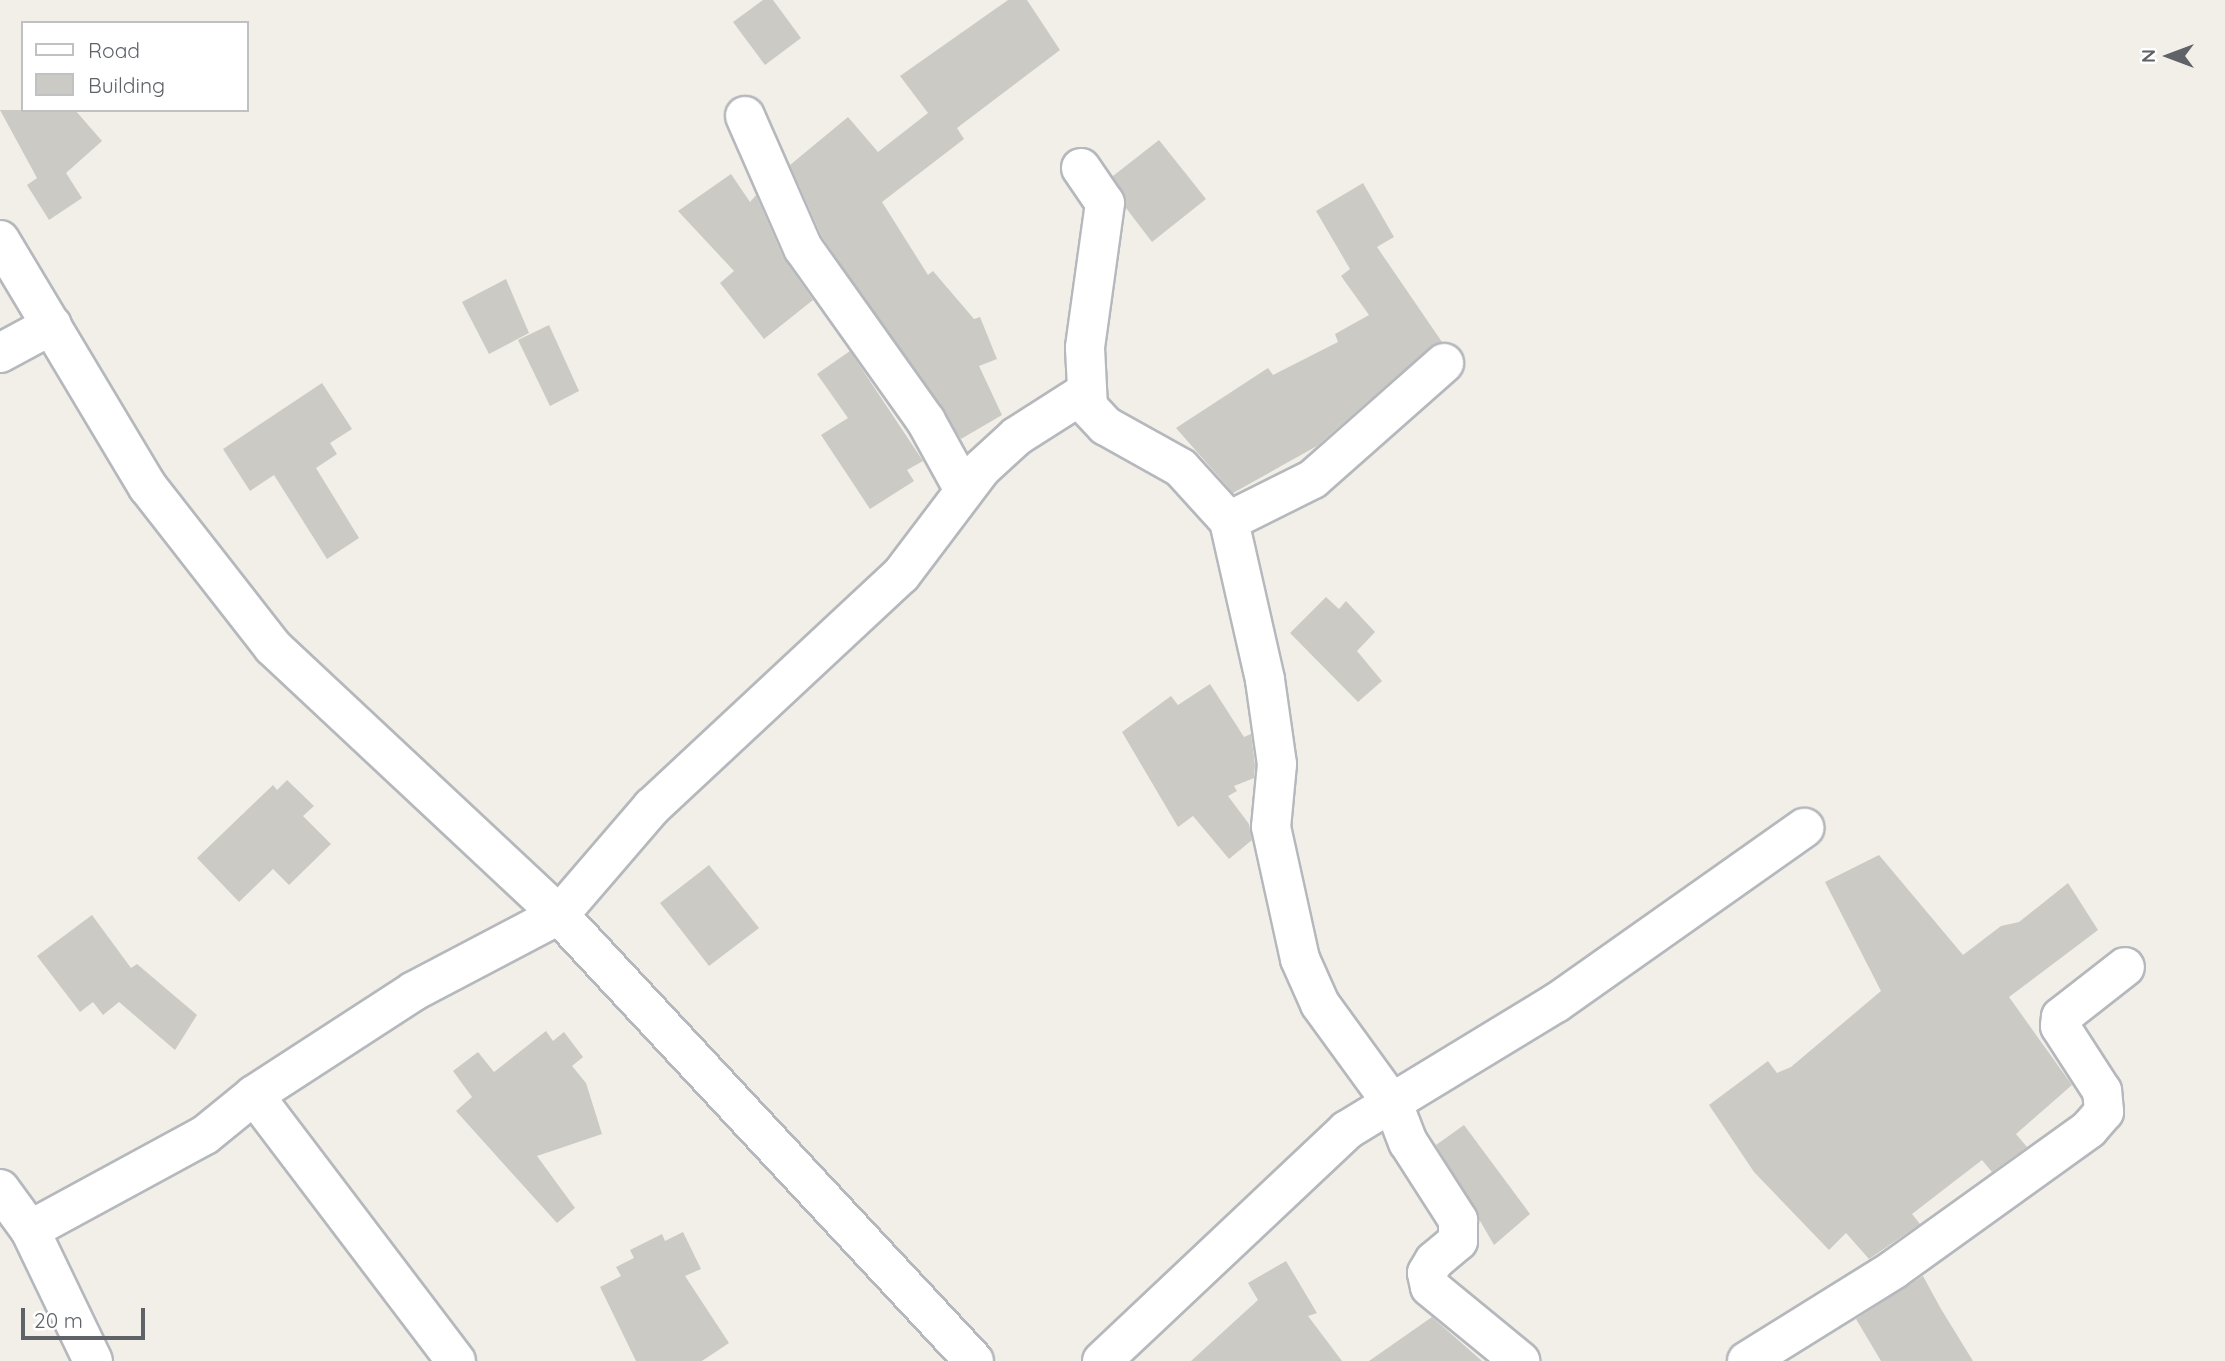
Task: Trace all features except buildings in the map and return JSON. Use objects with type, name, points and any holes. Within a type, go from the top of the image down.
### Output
[{"type":"street","points":[[745,116],[803,248],[926,422],[964,490]]},
{"type":"street","points":[[1082,168],[1105,203],[1083,394],[1106,426],[1181,468],[1230,521],[1265,680],[1277,764],[1271,827],[1300,959],[1320,1004],[1394,1106],[1408,1142],[1458,1220],[1461,1233],[1427,1273],[1430,1287],[1520,1361]]},
{"type":"street","points":[[0,240],[148,487],[274,647],[559,915],[974,1361]]},
{"type":"street","points":[[0,353],[52,325]]},
{"type":"street","points":[[1230,521],[1313,479],[1444,363]]},
{"type":"street","points":[[30,1230],[205,1135],[254,1095],[414,991],[559,915],[652,807],[901,575],[964,490],[1017,436],[1083,394]]},
{"type":"street","points":[[1102,1361],[1347,1130],[1394,1106],[1556,1003],[1753,869],[1804,828]]},
{"type":"street","points":[[1747,1361],[1893,1270],[2089,1129],[2104,1112],[2102,1091],[2060,1026],[2061,1017],[2126,967]]},
{"type":"street","points":[[254,1095],[456,1361]]},
{"type":"street","points":[[0,1189],[30,1230],[93,1361]]}]
